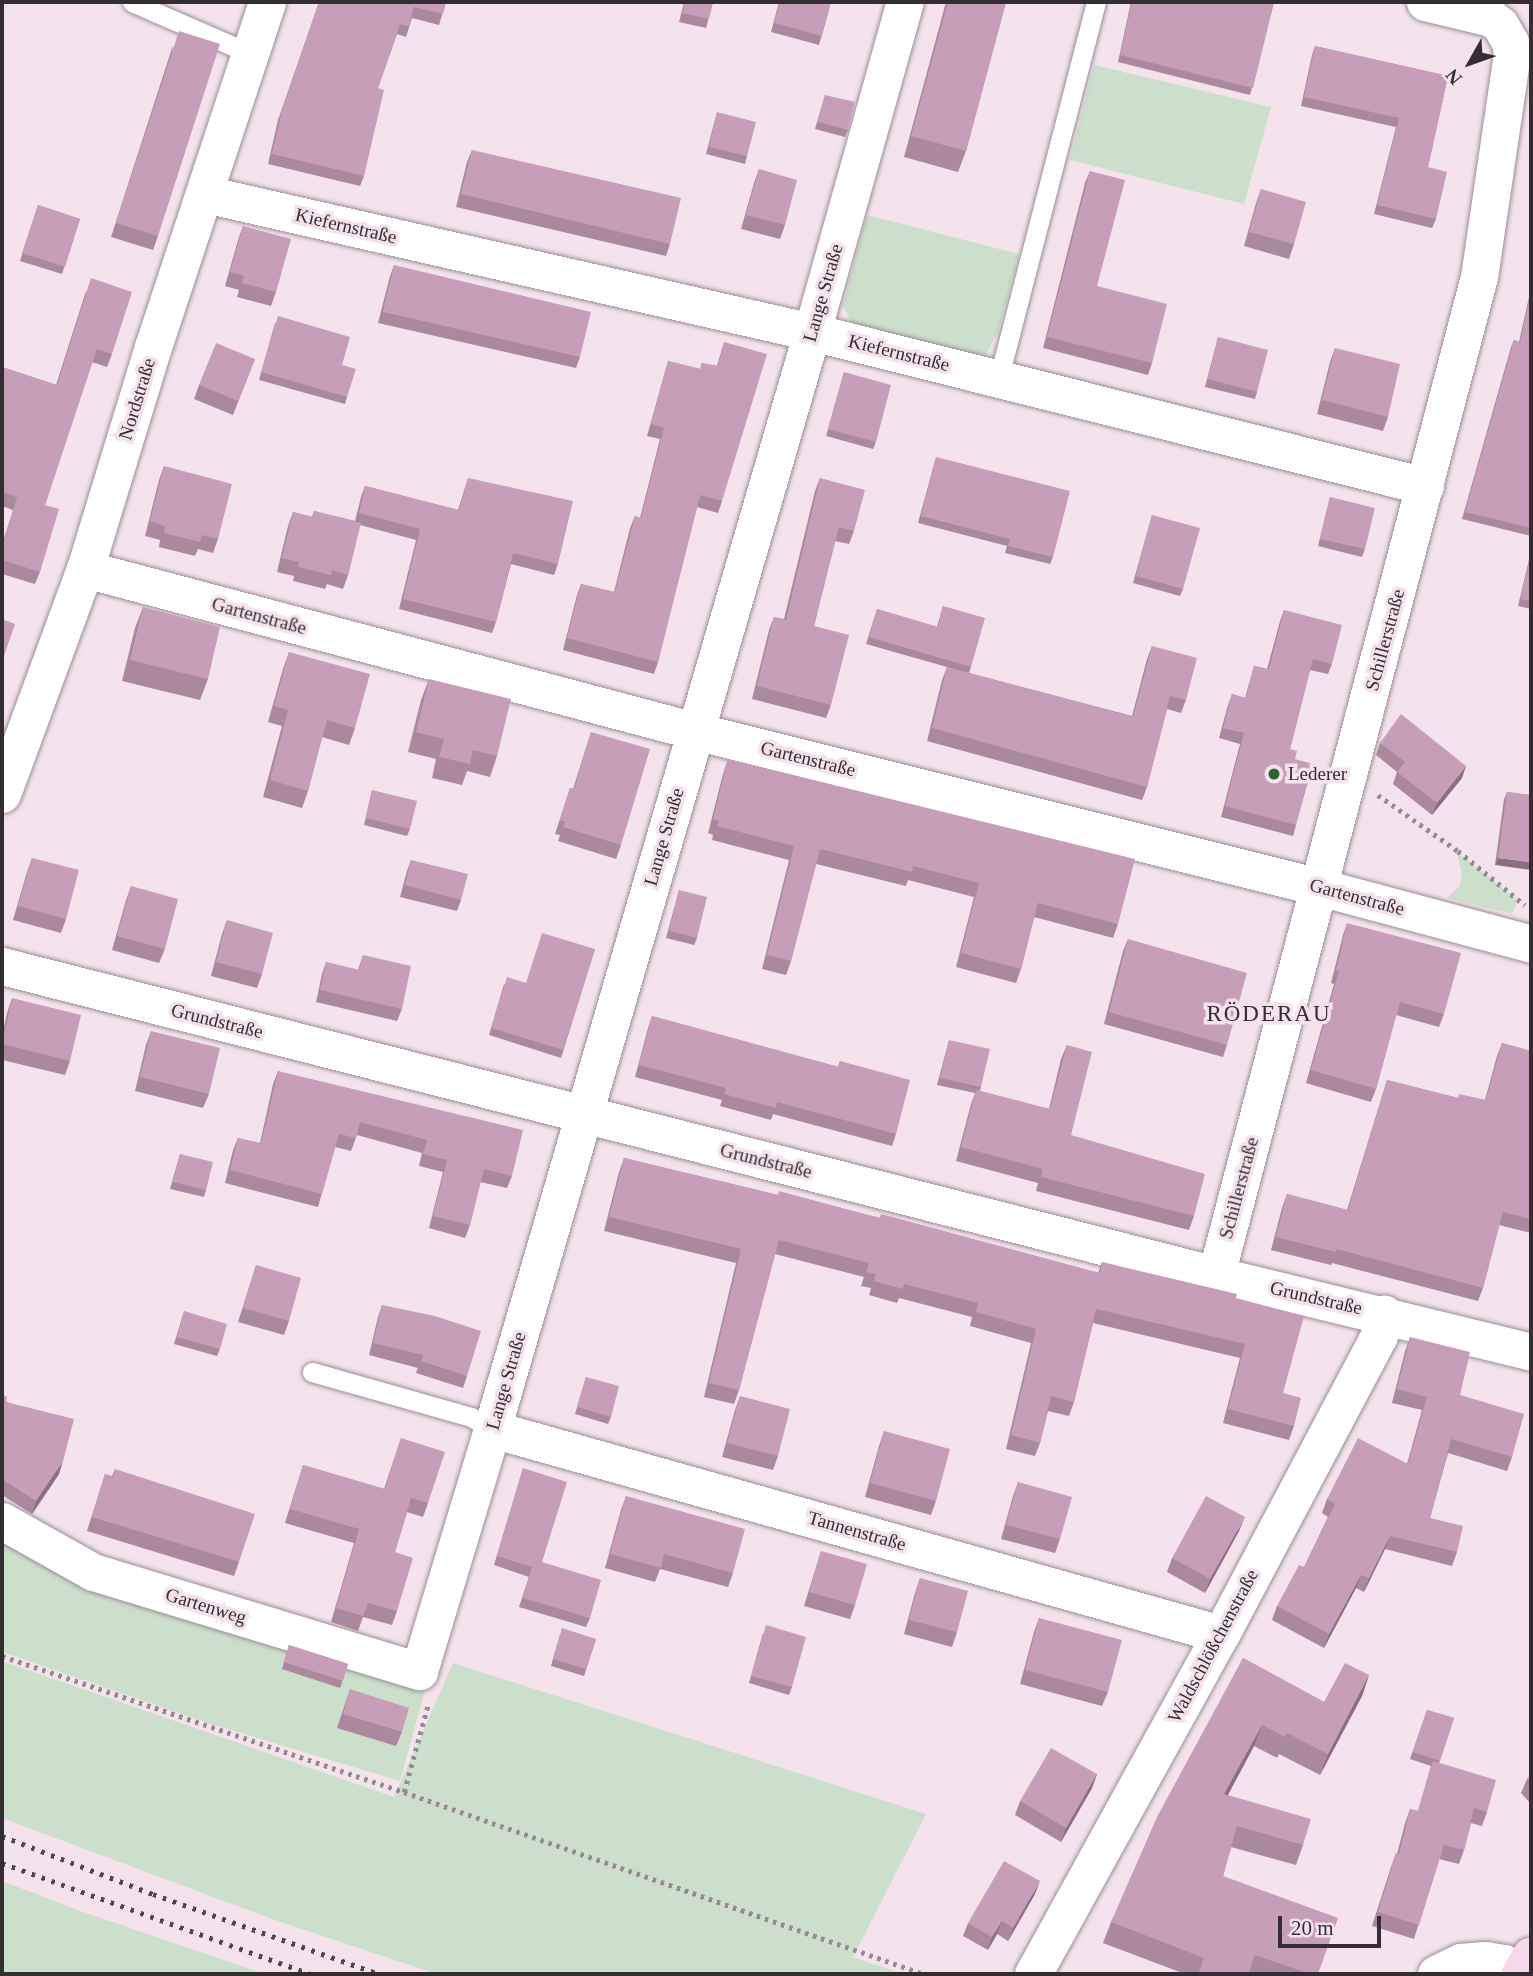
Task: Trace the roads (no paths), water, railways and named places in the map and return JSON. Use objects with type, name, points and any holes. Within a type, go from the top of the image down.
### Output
[{"type":"street","name":"Nordstraße","points":[[2,794],[85,569],[154,344],[267,2]]},
{"type":"street","name":"Lange Straße","points":[[419,1671],[812,332],[905,2]]},
{"type":"street","name":"Schillerstraße","points":[[1216,1275],[1349,779],[1479,277],[1512,54],[1510,42],[1500,25],[1479,14],[1425,2]]},
{"type":"street","name":"Kiefernstraße","points":[[205,194],[812,332],[1425,486]]},
{"type":"street","name":"Gartenstraße","points":[[85,569],[695,731],[1320,887],[1531,944]]},
{"type":"street","name":"Grundstraße","points":[[2,966],[582,1115],[1531,1352]]},
{"type":"street","name":"Waldschlößchenstraße","points":[[1033,1974],[1221,1634],[1379,1335],[1384,1314]]},
{"type":"street","name":"Tannenstraße","points":[[492,1429],[1221,1634]]},
{"type":"street","name":"Gartenweg","points":[[2,1521],[93,1572],[419,1671]]},
{"type":"street","points":[[1436,1974],[1461,1962],[1485,1960],[1504,1963],[1521,1974],[1531,1957]]},
{"type":"lane","points":[[132,2],[249,53]]},
{"type":"lane","points":[[999,377],[1097,2]]},
{"type":"lane","points":[[312,1372],[471,1417],[492,1429]]},
{"type":"railway","points":[[2,1836],[153,1894],[379,1974]]},
{"type":"railway","points":[[2,1863],[311,1974]]},
{"type":"place","name":"Lederer","points":[[1274,774]]},
{"type":"district","name":"RÖDERAU","points":[[1269,1014]]}]
